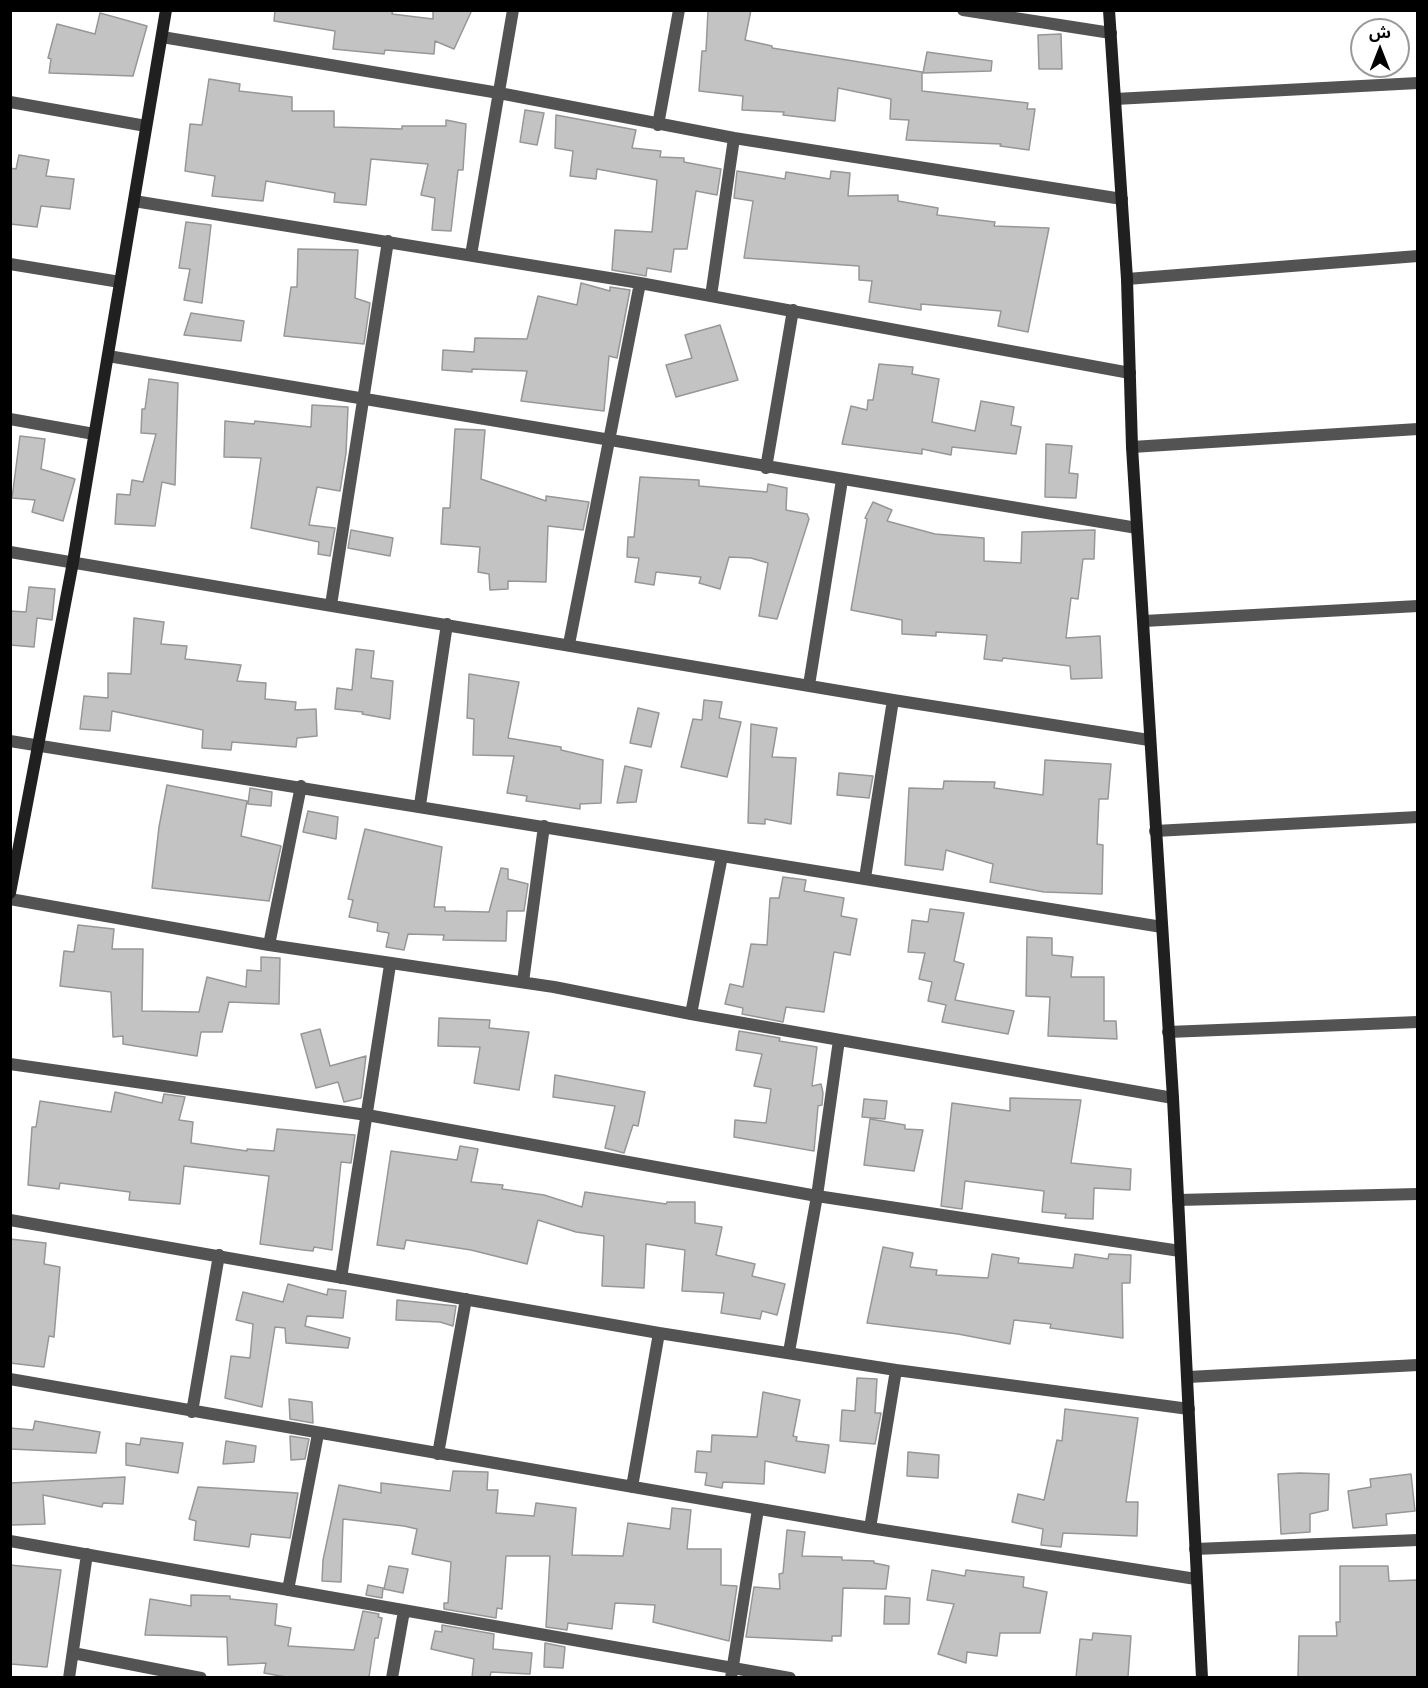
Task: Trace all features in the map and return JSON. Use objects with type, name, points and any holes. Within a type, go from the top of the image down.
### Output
[{"type":"street","points":[[10,893],[73,562],[166,10]]},
{"type":"street","points":[[471,255],[513,10]]},
{"type":"street","points":[[658,125],[679,10]]},
{"type":"street","points":[[963,10],[1111,33]]},
{"type":"street","points":[[1109,10],[1122,199],[1132,447],[1144,621],[1149,740],[1173,1098],[1202,1677]]},
{"type":"street","points":[[162,37],[499,93],[734,138],[1122,199]]},
{"type":"street","points":[[1115,99],[1418,83]]},
{"type":"street","points":[[10,102],[146,126]]},
{"type":"street","points":[[711,296],[734,138]]},
{"type":"street","points":[[134,201],[793,310],[1130,373]]},
{"type":"street","points":[[331,605],[388,242]]},
{"type":"street","points":[[1126,279],[1418,256]]},
{"type":"street","points":[[10,264],[120,282]]},
{"type":"street","points":[[569,644],[607,441],[640,284]]},
{"type":"street","points":[[766,468],[793,310]]},
{"type":"street","points":[[108,356],[362,397],[766,468],[1137,528]]},
{"type":"street","points":[[10,419],[94,434]]},
{"type":"street","points":[[1132,447],[1418,429]]},
{"type":"street","points":[[809,685],[842,480]]},
{"type":"street","points":[[10,552],[893,700],[1149,740]]},
{"type":"street","points":[[1144,621],[1418,606]]},
{"type":"street","points":[[420,805],[447,624]]},
{"type":"street","points":[[866,878],[893,700]]},
{"type":"street","points":[[10,741],[420,805],[1162,927]]},
{"type":"street","points":[[269,945],[301,786]]},
{"type":"street","points":[[1155,831],[1418,817]]},
{"type":"street","points":[[524,982],[544,826]]},
{"type":"street","points":[[691,1014],[722,856]]},
{"type":"street","points":[[10,899],[390,965],[524,982],[691,1014],[1173,1098]]},
{"type":"street","points":[[341,1278],[390,965]]},
{"type":"street","points":[[1168,1032],[1418,1022]]},
{"type":"street","points":[[789,1352],[817,1196],[839,1040]]},
{"type":"street","points":[[10,1064],[367,1115],[817,1196],[1180,1251]]},
{"type":"street","points":[[1178,1200],[1418,1194]]},
{"type":"street","points":[[10,1220],[659,1333],[896,1370],[1189,1409]]},
{"type":"street","points":[[192,1412],[219,1255]]},
{"type":"street","points":[[438,1454],[466,1299]]},
{"type":"street","points":[[632,1487],[659,1333]]},
{"type":"street","points":[[1188,1377],[1418,1365]]},
{"type":"street","points":[[870,1528],[896,1370]]},
{"type":"street","points":[[10,1379],[870,1528],[1196,1579]]},
{"type":"street","points":[[288,1590],[318,1434]]},
{"type":"street","points":[[732,1673],[758,1509]]},
{"type":"street","points":[[1195,1549],[1418,1540]]},
{"type":"street","points":[[10,1541],[404,1611],[732,1673],[790,1677]]},
{"type":"street","points":[[69,1677],[87,1554]]},
{"type":"street","points":[[392,1677],[404,1611]]},
{"type":"street","points":[[73,1653],[201,1677]]},
{"type":"building","points":[[275,10],[393,10],[392,14],[433,19],[433,10],[472,10],[454,49],[435,41],[434,54],[385,50],[384,54],[333,49],[335,31],[274,21]]},
{"type":"building","points":[[708,10],[751,10],[745,40],[772,46],[772,48],[922,72],[922,91],[1028,103],[1027,109],[1035,109],[1029,150],[1000,146],[1001,144],[906,140],[909,120],[890,119],[891,99],[838,88],[835,121],[783,115],[784,112],[742,110],[743,96],[699,91],[702,51],[706,51]]},
{"type":"building","points":[[100,13],[147,26],[133,76],[49,73],[51,59],[48,58],[57,24],[95,34]]},
{"type":"building","points":[[1061,34],[1062,69],[1039,69],[1038,35]]},
{"type":"building","points":[[927,52],[992,61],[991,71],[923,73]]},
{"type":"building","points":[[209,79],[240,84],[239,91],[292,97],[292,111],[334,111],[334,127],[402,129],[402,126],[446,126],[446,120],[466,124],[463,170],[458,170],[451,231],[432,230],[435,198],[421,195],[428,164],[371,159],[366,205],[334,202],[335,193],[266,181],[263,201],[212,196],[215,176],[185,171],[190,124],[202,125]]},
{"type":"building","points":[[525,110],[544,113],[537,145],[520,142]]},
{"type":"building","points":[[556,115],[636,130],[632,148],[661,151],[660,157],[684,158],[684,162],[721,169],[717,195],[696,191],[687,249],[674,249],[671,272],[647,268],[646,276],[612,270],[615,230],[652,232],[657,180],[597,169],[596,179],[570,176],[573,151],[555,148]]},
{"type":"building","points":[[19,155],[49,160],[46,176],[74,179],[70,209],[41,206],[37,227],[10,224],[10,168],[16,169]]},
{"type":"building","points":[[737,171],[785,179],[786,172],[830,179],[831,171],[850,173],[848,196],[898,195],[898,201],[938,208],[937,215],[995,222],[994,226],[1049,228],[1028,332],[998,326],[1001,311],[921,304],[921,310],[869,302],[872,281],[859,280],[859,266],[744,258],[753,201],[734,198]]},
{"type":"building","points":[[186,222],[211,225],[202,303],[184,300],[190,269],[179,268]]},
{"type":"building","points":[[298,249],[358,250],[355,298],[370,303],[364,344],[284,336],[291,287],[297,287]]},
{"type":"building","points":[[581,283],[610,291],[610,287],[630,290],[617,358],[609,356],[604,411],[521,401],[527,371],[442,370],[443,350],[474,352],[475,338],[527,339],[538,296],[577,305]]},
{"type":"building","points":[[191,313],[244,321],[241,341],[184,335]]},
{"type":"building","points":[[720,325],[738,380],[676,397],[666,365],[692,358],[685,335]]},
{"type":"building","points":[[879,364],[913,367],[912,374],[939,379],[932,422],[975,431],[981,401],[1014,407],[1011,425],[1021,427],[1016,454],[952,447],[951,455],[922,449],[922,454],[842,444],[851,406],[867,410],[868,400],[873,400]]},
{"type":"building","points":[[149,379],[178,383],[175,485],[162,482],[155,526],[115,524],[117,494],[130,495],[132,480],[143,482],[156,434],[141,433],[142,409],[145,409]]},
{"type":"building","points":[[312,405],[348,407],[346,453],[340,491],[317,487],[309,525],[335,528],[330,556],[318,554],[319,542],[251,528],[261,458],[224,457],[225,421],[254,424],[255,421],[311,427]]},
{"type":"building","points":[[455,429],[485,430],[481,479],[546,501],[546,496],[589,502],[583,530],[548,526],[546,582],[508,581],[508,589],[490,590],[489,574],[478,572],[480,547],[441,544],[443,508],[450,508]]},
{"type":"building","points":[[20,436],[45,439],[41,469],[75,479],[63,521],[32,512],[35,500],[12,498]]},
{"type":"building","points":[[1046,444],[1072,446],[1069,473],[1078,474],[1076,498],[1045,497]]},
{"type":"building","points":[[640,477],[699,480],[699,486],[767,492],[768,484],[787,488],[786,510],[807,514],[809,519],[777,619],[759,616],[768,563],[751,558],[729,557],[720,589],[699,583],[701,577],[656,572],[654,585],[635,582],[639,558],[627,557],[628,537],[634,537]]},
{"type":"building","points":[[873,502],[892,510],[887,521],[935,534],[984,538],[984,561],[1021,563],[1022,532],[1095,530],[1094,559],[1083,559],[1078,599],[1071,598],[1066,638],[1100,636],[1102,678],[1071,679],[1070,666],[1003,658],[1002,661],[984,659],[987,635],[936,632],[936,636],[902,634],[902,620],[851,610],[867,519],[865,518]]},
{"type":"building","points":[[351,530],[393,538],[390,556],[348,548]]},
{"type":"building","points":[[29,587],[55,589],[52,620],[37,618],[34,647],[10,645],[10,611],[26,612]]},
{"type":"building","points":[[134,618],[164,622],[161,644],[187,646],[185,659],[241,665],[237,681],[266,683],[265,699],[296,702],[295,710],[316,709],[317,736],[297,738],[296,747],[232,742],[231,750],[202,748],[203,730],[112,711],[110,731],[80,729],[84,696],[108,698],[108,673],[131,674]]},
{"type":"building","points":[[356,649],[374,651],[371,678],[393,681],[390,719],[362,714],[363,712],[335,709],[337,688],[352,690]]},
{"type":"building","points":[[469,674],[519,682],[508,738],[561,747],[561,750],[603,760],[601,803],[580,804],[580,809],[526,801],[527,796],[507,793],[514,756],[473,755],[474,719],[467,718]]},
{"type":"building","points":[[704,700],[722,702],[719,718],[741,722],[727,777],[681,767],[693,719],[702,720]]},
{"type":"building","points":[[638,708],[659,713],[651,747],[630,743]]},
{"type":"building","points":[[751,724],[777,728],[772,757],[796,758],[791,824],[765,819],[765,824],[748,823]]},
{"type":"building","points":[[1045,760],[1111,764],[1108,799],[1099,799],[1097,844],[1103,845],[1102,894],[1044,892],[990,882],[993,864],[946,850],[943,870],[905,865],[909,788],[943,789],[944,781],[995,782],[994,788],[1043,795]]},
{"type":"building","points":[[625,766],[642,770],[636,802],[617,803]]},
{"type":"building","points":[[839,773],[873,776],[869,798],[837,795]]},
{"type":"building","points":[[167,785],[247,801],[241,836],[281,846],[269,901],[152,888],[159,827]]},
{"type":"building","points":[[250,788],[272,792],[271,806],[248,804]]},
{"type":"building","points":[[308,811],[338,817],[336,839],[303,832]]},
{"type":"building","points":[[365,829],[442,847],[434,907],[445,907],[445,911],[489,912],[501,868],[508,869],[508,879],[528,884],[524,911],[507,911],[506,941],[443,940],[444,935],[408,934],[404,950],[386,947],[389,933],[377,931],[378,923],[349,917],[353,900],[348,899]]},
{"type":"building","points":[[783,877],[806,880],[804,891],[844,898],[841,916],[857,919],[850,955],[834,952],[824,1012],[786,1007],[783,1022],[742,1014],[743,1008],[725,1004],[730,984],[743,987],[751,944],[767,945],[770,898],[779,898]]},
{"type":"building","points":[[930,909],[964,913],[954,961],[964,964],[955,1000],[1014,1011],[1008,1034],[942,1022],[946,1005],[928,1001],[932,982],[919,979],[925,953],[908,952],[912,920],[928,922]]},
{"type":"building","points":[[78,925],[114,929],[112,949],[143,949],[142,1011],[199,1012],[207,977],[246,987],[247,970],[261,971],[261,957],[280,958],[279,1004],[229,1002],[222,1032],[201,1032],[197,1056],[123,1044],[123,1036],[113,1037],[111,992],[60,986],[64,951],[74,952]]},
{"type":"building","points":[[1027,937],[1052,938],[1052,955],[1073,957],[1071,977],[1104,977],[1104,1021],[1116,1021],[1117,1039],[1048,1036],[1050,997],[1026,996]]},
{"type":"building","points":[[439,1018],[490,1020],[489,1028],[529,1032],[519,1090],[474,1083],[480,1047],[438,1046]]},
{"type":"building","points":[[320,1029],[330,1066],[366,1056],[361,1098],[344,1102],[338,1082],[316,1088],[301,1034]]},
{"type":"building","points":[[739,1031],[817,1047],[812,1086],[821,1084],[823,1093],[822,1105],[818,1106],[814,1151],[734,1137],[735,1120],[766,1123],[771,1089],[754,1086],[762,1054],[736,1050]]},
{"type":"building","points":[[555,1075],[645,1092],[638,1126],[633,1125],[624,1153],[605,1148],[615,1106],[553,1097]]},
{"type":"building","points":[[115,1092],[162,1103],[164,1094],[185,1097],[179,1120],[193,1122],[191,1143],[247,1151],[247,1149],[274,1151],[277,1129],[355,1135],[351,1163],[341,1162],[332,1250],[314,1247],[313,1251],[260,1244],[269,1176],[184,1166],[180,1204],[129,1200],[130,1192],[60,1183],[59,1189],[28,1185],[32,1127],[36,1127],[40,1101],[111,1112]]},
{"type":"building","points":[[1010,1098],[1081,1100],[1071,1163],[1131,1169],[1130,1190],[1094,1188],[1093,1219],[1065,1218],[1066,1214],[1042,1212],[1044,1191],[965,1181],[962,1209],[941,1206],[952,1103],[1010,1111]]},
{"type":"building","points":[[864,1099],[887,1101],[885,1119],[862,1117]]},
{"type":"building","points":[[870,1119],[905,1125],[905,1129],[923,1130],[914,1171],[864,1165]]},
{"type":"building","points":[[460,1146],[478,1149],[471,1182],[503,1185],[502,1189],[544,1195],[582,1207],[585,1192],[666,1204],[667,1202],[695,1202],[695,1223],[722,1227],[716,1255],[755,1264],[752,1276],[785,1284],[777,1315],[762,1311],[760,1319],[721,1313],[724,1293],[682,1291],[685,1250],[646,1244],[644,1288],[602,1286],[604,1236],[576,1232],[538,1220],[527,1264],[471,1250],[406,1240],[404,1249],[377,1245],[391,1151],[457,1160]]},
{"type":"building","points":[[10,1239],[46,1243],[44,1264],[60,1267],[54,1337],[49,1336],[44,1367],[10,1363]]},
{"type":"building","points":[[883,1247],[913,1253],[910,1267],[937,1270],[936,1275],[988,1278],[992,1254],[1019,1258],[1018,1263],[1073,1268],[1075,1254],[1108,1259],[1109,1254],[1131,1255],[1130,1283],[1122,1283],[1123,1338],[1050,1328],[1051,1324],[1014,1320],[1010,1344],[958,1334],[867,1323]]},
{"type":"building","points":[[288,1284],[327,1295],[328,1289],[346,1291],[343,1318],[307,1316],[305,1326],[350,1338],[348,1348],[286,1343],[285,1328],[275,1327],[262,1407],[225,1398],[231,1356],[250,1358],[253,1324],[236,1320],[243,1292],[283,1302]]},
{"type":"building","points":[[397,1300],[456,1306],[453,1326],[440,1322],[396,1320]]},
{"type":"building","points":[[857,1378],[877,1379],[875,1413],[881,1413],[875,1444],[840,1441],[842,1410],[855,1411]]},
{"type":"building","points":[[763,1392],[800,1400],[793,1436],[797,1437],[796,1441],[829,1445],[825,1473],[765,1461],[764,1484],[723,1482],[722,1488],[705,1485],[707,1473],[695,1472],[697,1451],[711,1452],[712,1435],[757,1437]]},
{"type":"building","points":[[289,1399],[312,1402],[313,1423],[290,1419]]},
{"type":"building","points":[[1065,1409],[1138,1418],[1126,1502],[1138,1502],[1137,1536],[1063,1533],[1061,1547],[1041,1545],[1043,1529],[1012,1522],[1018,1494],[1044,1500],[1057,1440],[1062,1441]]},
{"type":"building","points":[[35,1421],[100,1432],[96,1453],[10,1449],[10,1428],[33,1430]]},
{"type":"building","points":[[290,1436],[309,1439],[305,1459],[291,1460]]},
{"type":"building","points":[[141,1438],[183,1443],[178,1473],[126,1465],[126,1443],[140,1445]]},
{"type":"building","points":[[226,1441],[256,1446],[254,1462],[223,1464]]},
{"type":"building","points":[[908,1452],[939,1455],[938,1478],[907,1476]]},
{"type":"building","points":[[453,1471],[488,1472],[487,1490],[498,1490],[496,1513],[534,1516],[536,1503],[576,1508],[572,1555],[623,1556],[628,1523],[670,1529],[672,1508],[691,1510],[687,1549],[721,1549],[721,1585],[737,1586],[729,1641],[653,1622],[655,1605],[615,1603],[612,1629],[568,1623],[567,1630],[546,1627],[550,1556],[506,1556],[502,1609],[497,1608],[496,1618],[444,1609],[444,1603],[448,1603],[451,1562],[412,1554],[417,1529],[404,1526],[343,1519],[341,1582],[322,1581],[323,1560],[339,1485],[381,1493],[381,1483],[450,1491]]},
{"type":"building","points":[[1278,1474],[1329,1474],[1328,1510],[1310,1514],[1310,1532],[1281,1534]]},
{"type":"building","points":[[1411,1474],[1415,1511],[1386,1514],[1387,1525],[1353,1528],[1348,1491],[1371,1487],[1370,1479]]},
{"type":"building","points":[[125,1477],[123,1504],[103,1503],[102,1507],[43,1495],[45,1524],[11,1525],[10,1483]]},
{"type":"building","points":[[198,1487],[298,1493],[290,1538],[251,1534],[249,1547],[194,1540],[196,1521],[189,1519]]},
{"type":"building","points":[[787,1530],[805,1532],[802,1556],[842,1557],[842,1560],[874,1561],[874,1563],[889,1566],[886,1589],[843,1588],[841,1636],[832,1636],[832,1641],[746,1637],[754,1587],[780,1589],[779,1574],[783,1573]]},
{"type":"building","points":[[10,1565],[61,1570],[47,1667],[10,1664]]},
{"type":"building","points":[[389,1566],[408,1569],[403,1593],[384,1589]]},
{"type":"building","points":[[1340,1566],[1388,1566],[1389,1581],[1418,1580],[1418,1677],[1298,1677],[1299,1636],[1337,1636],[1336,1622],[1340,1622]]},
{"type":"building","points":[[932,1570],[965,1576],[966,1570],[1024,1577],[1023,1587],[1047,1592],[1040,1633],[1000,1633],[997,1656],[967,1652],[966,1663],[938,1654],[954,1604],[927,1600]]},
{"type":"building","points":[[368,1585],[383,1588],[382,1598],[366,1595]]},
{"type":"building","points":[[191,1595],[230,1596],[230,1599],[277,1604],[275,1625],[291,1628],[288,1646],[354,1650],[363,1611],[379,1614],[378,1617],[382,1618],[378,1638],[375,1638],[369,1677],[286,1677],[264,1673],[266,1663],[228,1665],[227,1637],[145,1635],[150,1599],[191,1606]]},
{"type":"building","points":[[885,1596],[910,1598],[909,1624],[884,1624]]},
{"type":"building","points":[[442,1625],[494,1634],[493,1649],[532,1653],[530,1674],[491,1672],[490,1677],[472,1677],[474,1659],[431,1649],[435,1631],[442,1632]]},
{"type":"building","points":[[1093,1633],[1131,1636],[1128,1677],[1076,1677],[1080,1639],[1092,1640]]},
{"type":"building","points":[[545,1643],[565,1647],[563,1668],[544,1667]]}]
